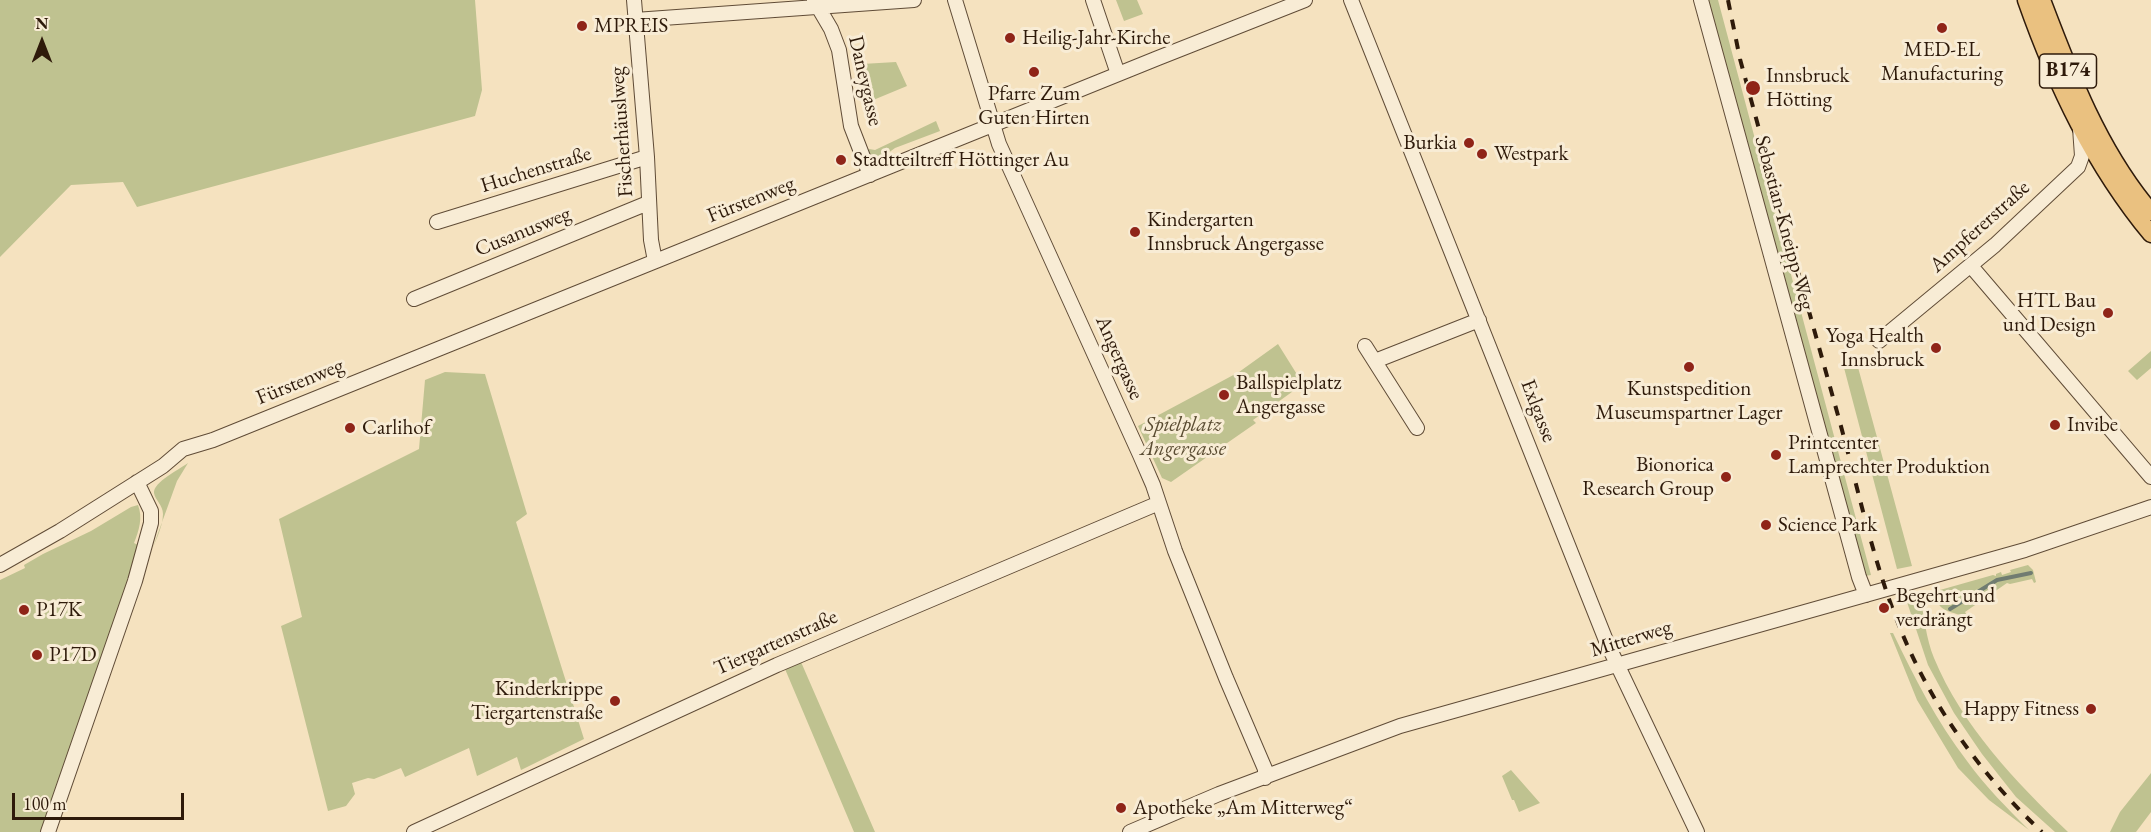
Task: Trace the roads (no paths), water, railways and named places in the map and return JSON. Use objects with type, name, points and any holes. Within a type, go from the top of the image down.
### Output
[{"type":"main road","name":"B174","points":[[2026,0],[2050,66],[2080,128],[2116,189],[2151,234]]},
{"type":"main road","name":"B174","points":[[2042,0],[2069,73],[2097,129],[2124,176],[2151,212]]},
{"type":"street","name":"Fischerhäuslweg","points":[[634,0],[654,261]]},
{"type":"street","points":[[635,20],[815,3],[914,0]]},
{"type":"street","name":"Angergasse","points":[[952,0],[992,126],[1007,164],[1136,445],[1204,625],[1265,769],[1265,778]]},
{"type":"street","points":[[1093,0],[1118,74]]},
{"type":"street","name":"Fürstenweg","points":[[0,566],[163,466],[187,457],[213,440],[1305,0]]},
{"type":"street","name":"Exlgasse","points":[[1351,0],[1603,633],[1697,832]]},
{"type":"street","name":"Sebastian-Kneipp-Weg","points":[[1701,0],[1859,577],[1866,595]]},
{"type":"street","name":"Daneygasse","points":[[815,3],[831,29],[839,50],[851,126],[870,175]]},
{"type":"street","name":"Ampfererstraße","points":[[1879,341],[1971,266],[2078,167],[2082,156],[2080,128]]},
{"type":"street","name":"Huchenstraße","points":[[437,222],[647,158]]},
{"type":"street","name":"Cusanusweg","points":[[414,299],[648,203]]},
{"type":"street","points":[[1971,266],[2151,477]]},
{"type":"street","points":[[1375,361],[1479,320]]},
{"type":"street","points":[[1365,346],[1417,428]]},
{"type":"street","points":[[48,832],[135,581],[148,536],[151,511],[137,482]]},
{"type":"street","name":"Tiergartenstraße","points":[[414,832],[777,664],[1159,503]]},
{"type":"street","name":"Mitterweg","points":[[1130,832],[1219,795],[1400,726],[2025,550],[2151,507]]},
{"type":"waterway","points":[[1950,609],[1997,580],[2031,573]]},
{"type":"railway","points":[[1728,0],[1740,59],[1866,525],[1890,603],[1913,657],[1942,711],[1978,763],[2042,832]]},
{"type":"place","name":"MPREIS","points":[[582,26]]},
{"type":"place","name":"MED-EL Manufacturing","points":[[1942,28]]},
{"type":"place","name":"Heilig-Jahr-Kirche","points":[[1010,38]]},
{"type":"place","name":"Pfarre Zum Guten Hirten","points":[[1034,72]]},
{"type":"place","name":"Innsbruck Hötting","points":[[1753,88]]},
{"type":"place","name":"Burkia","points":[[1469,143]]},
{"type":"place","name":"Westpark","points":[[1482,154]]},
{"type":"place","name":"Stadtteiltreff Höttinger Au","points":[[841,160]]},
{"type":"place","name":"Kindergarten Innsbruck Angergasse","points":[[1135,232]]},
{"type":"place","name":"HTL Bau und Design","points":[[2108,313]]},
{"type":"place","name":"Yoga Health Innsbruck","points":[[1936,348]]},
{"type":"place","name":"Kunstspedition Museumspartner Lager","points":[[1689,367]]},
{"type":"place","name":"Ballspielplatz Angergasse","points":[[1224,395]]},
{"type":"place","name":"Invibe","points":[[2055,425]]},
{"type":"place","name":"Carlihof","points":[[350,428]]},
{"type":"place","name":"Printcenter Lamprechter Produktion","points":[[1776,455]]},
{"type":"place","name":"Bionorica Research Group","points":[[1726,477]]},
{"type":"place","name":"Science Park","points":[[1766,525]]},
{"type":"place","name":"Begehrt und verdrängt","points":[[1884,608]]},
{"type":"place","name":"P17K","points":[[24,610]]},
{"type":"place","name":"P17D","points":[[37,655]]},
{"type":"place","name":"Kinderkrippe Tiergartenstraße","points":[[615,701]]},
{"type":"place","name":"Happy Fitness","points":[[2091,709]]},
{"type":"place","name":"Apotheke „Am Mitterweg“","points":[[1121,808]]},
{"type":"park label","name":"Spielplatz Angergasse","points":[[1183,437]]}]
